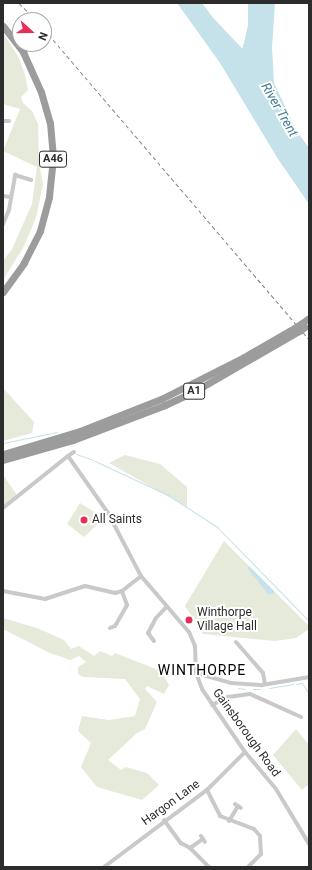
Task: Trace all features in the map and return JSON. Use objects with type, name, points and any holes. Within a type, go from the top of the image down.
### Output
[{"type":"highway","name":"A46","points":[[3,26],[23,52],[42,92],[50,123],[53,158],[49,197],[40,231],[24,263],[3,292]]},
{"type":"highway","name":"A1","points":[[3,460],[81,434],[192,385],[302,327],[309,318]]},
{"type":"highway","name":"A1","points":[[3,454],[72,437]]},
{"type":"street","points":[[3,121],[9,122]]},
{"type":"street","points":[[3,224],[11,197],[14,175],[31,180]]},
{"type":"street","points":[[3,196],[11,197]]},
{"type":"street","points":[[3,508],[74,452]]},
{"type":"street","name":"Gainsborough Road","points":[[68,456],[108,513],[141,576],[193,638],[196,673],[212,705],[245,752],[276,789],[309,844]]},
{"type":"street","points":[[3,591],[45,599],[85,586],[115,593],[122,591],[141,576]]},
{"type":"street","points":[[110,628],[114,626],[127,605],[126,597],[122,591]]},
{"type":"street","points":[[154,641],[148,633],[156,618],[167,606]]},
{"type":"street","points":[[236,642],[263,673],[265,684]]},
{"type":"street","points":[[196,673],[231,683],[265,684],[309,677]]},
{"type":"street","points":[[212,705],[228,697],[250,694],[300,717]]},
{"type":"street","name":"Hargon Lane","points":[[104,867],[164,820],[207,790],[245,752]]},
{"type":"street","points":[[207,790],[216,803],[220,816],[254,829],[260,836],[262,849],[254,866],[248,867]]},
{"type":"street","points":[[230,821],[238,806]]},
{"type":"street","points":[[164,820],[181,843],[190,848],[206,866]]},
{"type":"street","points":[[190,848],[203,839]]},
{"type":"green space","points":[[3,33],[12,47],[12,52],[15,52],[19,58],[25,75],[28,90],[21,97],[23,103],[32,111],[38,124],[39,163],[43,184],[36,218],[23,248],[3,280],[3,261],[12,249],[32,204],[37,167],[3,151],[20,109],[3,104]]},
{"type":"green space","points":[[3,388],[34,422],[32,433],[3,441]]},
{"type":"green space","points":[[125,455],[160,464],[187,487],[187,507],[109,463]]},
{"type":"green space","points":[[3,475],[17,495],[3,507]]},
{"type":"green space","points":[[80,503],[104,518],[84,537],[67,524]]},
{"type":"green space","points":[[224,541],[309,626],[309,629],[296,638],[275,641],[203,634],[185,606]]},
{"type":"green space","points":[[3,618],[37,628],[64,640],[71,649],[79,646],[94,656],[100,651],[112,656],[115,653],[161,671],[169,685],[164,694],[147,686],[145,689],[157,702],[145,729],[137,733],[108,760],[121,770],[126,767],[147,773],[159,785],[142,800],[97,787],[81,767],[91,743],[78,731],[82,716],[109,720],[135,716],[140,699],[125,679],[83,677],[78,674],[78,667],[86,662],[79,656],[70,660],[50,653],[3,629]]},
{"type":"green space","points":[[296,729],[309,745],[309,784],[302,790],[273,755]]},
{"type":"water","points":[[177,3],[202,3],[241,55],[248,25],[248,3],[275,3],[272,48],[274,83],[296,130],[309,148],[309,204],[278,159],[220,63]]},
{"type":"water","points":[[249,566],[274,591],[274,594],[268,594],[248,569]]},
{"type":"waterway","name":"River Trent","points":[[213,22],[248,59]]},
{"type":"waterway","points":[[3,443],[57,432]]},
{"type":"waterway","points":[[76,454],[93,460]]},
{"type":"waterway","points":[[95,461],[168,495],[217,527],[309,621]]},
{"type":"waterway","points":[[296,684],[302,683],[309,694]]},
{"type":"waterway","points":[[269,688],[294,684]]},
{"type":"waterway","points":[[238,688],[245,689]]},
{"type":"waterway","points":[[253,689],[260,689]]},
{"type":"railway","points":[[19,3],[28,12]]},
{"type":"railway","points":[[52,38],[309,339]]},
{"type":"place","name":"All Saints","points":[[84,520]]},
{"type":"place","name":"Winthorpe Village Hall","points":[[189,620]]},
{"type":"district","name":"WINTHORPE","points":[[202,670]]}]
